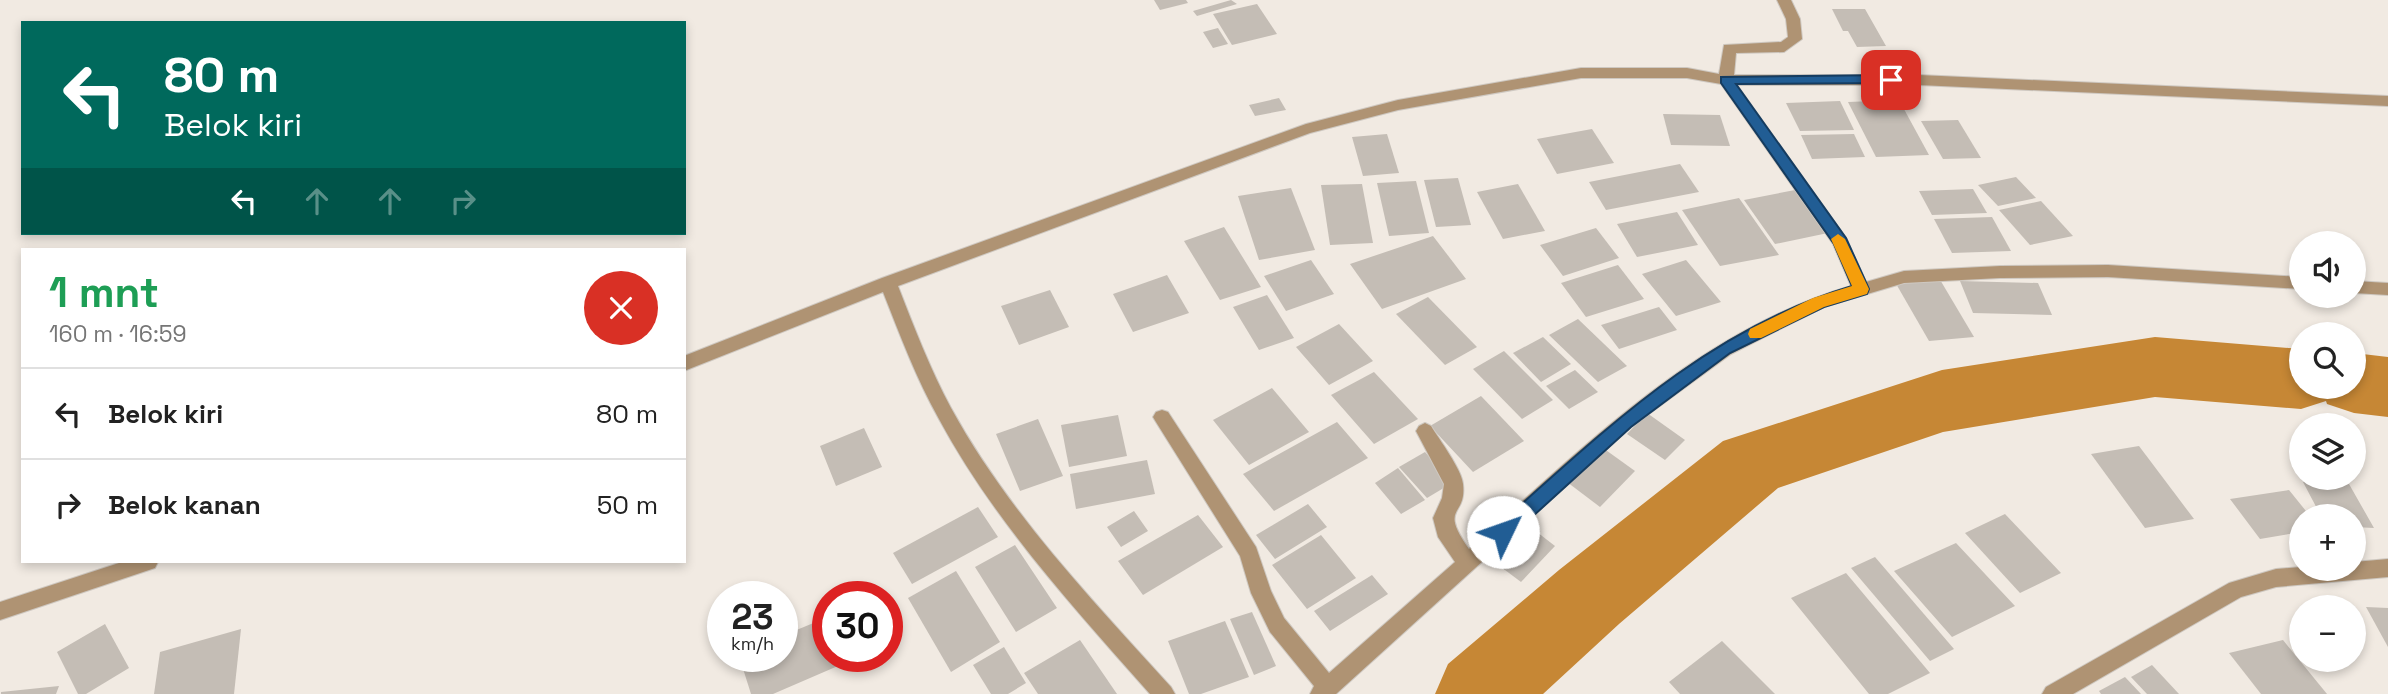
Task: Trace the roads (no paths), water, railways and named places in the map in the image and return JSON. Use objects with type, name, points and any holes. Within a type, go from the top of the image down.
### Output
[{"type":"street","points":[[1784,0],[1796,32],[1792,43],[1784,47],[1763,49],[1729,48],[1726,69],[1840,242],[1861,289]]},
{"type":"street","points":[[686,363],[888,283],[1306,129],[1398,105],[1581,72],[1687,74],[1726,69],[2388,101]]},
{"type":"street","points":[[1162,417],[1249,553],[1261,593],[1277,625],[1325,691],[1625,422],[1725,349],[1819,302],[1904,277],[2000,272],[2108,271],[2289,282]]},
{"type":"street","points":[[888,283],[920,366],[955,431],[1006,509],[1071,590],[1164,694]]},
{"type":"street","points":[[2366,288],[2388,289]]},
{"type":"street","points":[[1425,431],[1454,483],[1452,498],[1443,518],[1445,531],[1468,565]]},
{"type":"street","points":[[0,611],[145,563]]},
{"type":"street","points":[[2053,694],[2236,589],[2276,578],[2388,568]]},
{"type":"waterway","points":[[1479,694],[1589,597],[1751,464],[1942,401],[2155,367],[2289,378]]},
{"type":"waterway","points":[[2366,384],[2388,387]]}]
